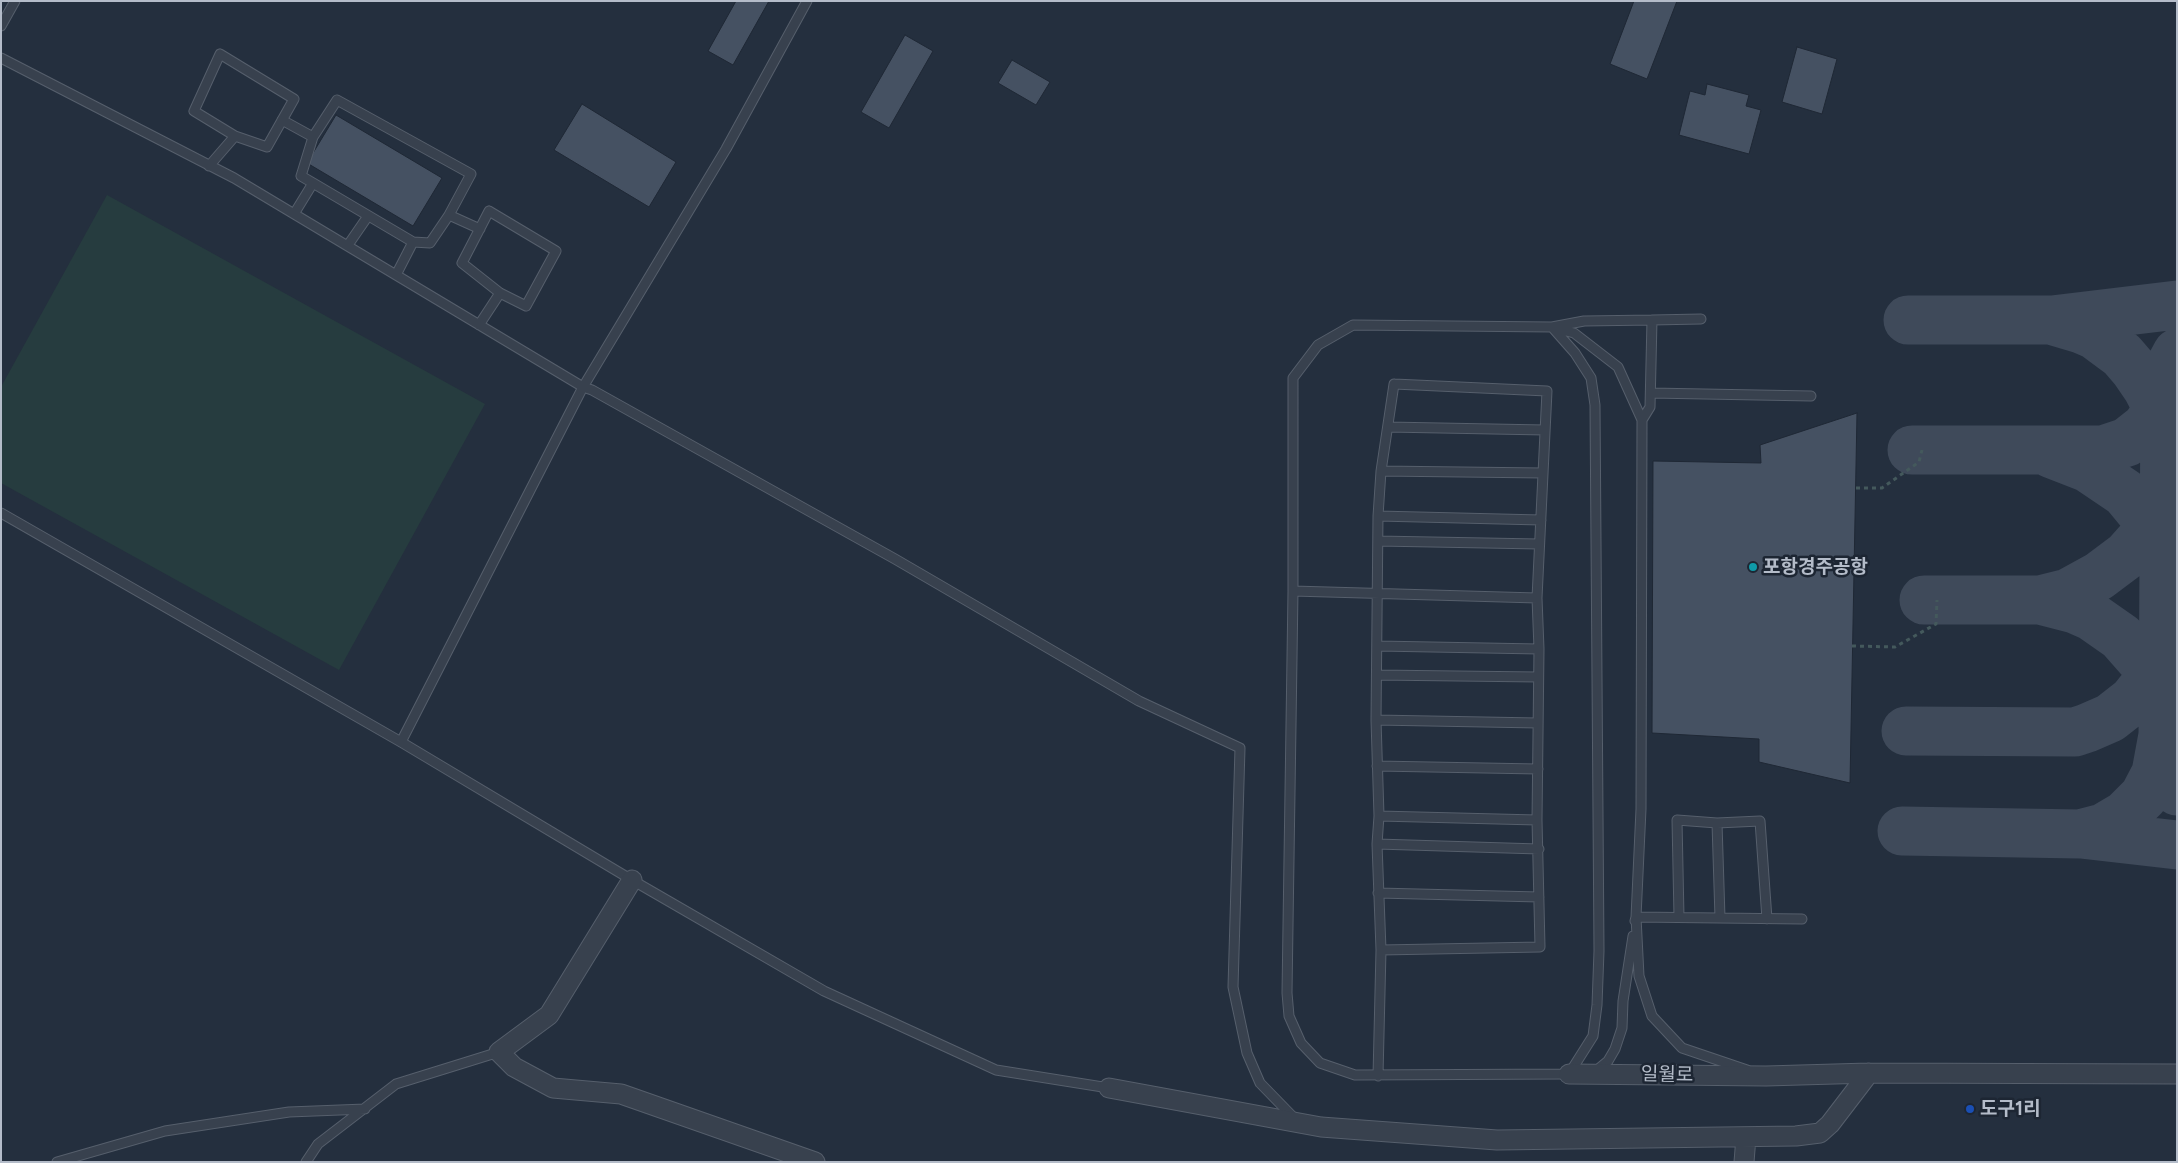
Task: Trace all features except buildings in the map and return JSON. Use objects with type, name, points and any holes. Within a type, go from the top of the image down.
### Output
[{"type":"street","points":[[632,880],[549,1015],[499,1052],[514,1067],[553,1088],[620,1094],[815,1162]]},
{"type":"street","name":"일월로","points":[[1569,1074],[1766,1076],[2177,1074]]},
{"type":"street","points":[[1109,1088],[1321,1127],[1497,1140],[1746,1137],[1796,1136],[1820,1133],[1830,1124],[1869,1074]]},
{"type":"street","points":[[1744,1162],[1746,1137]]},
{"type":"lane","points":[[1,26],[15,1]]},
{"type":"lane","points":[[401,742],[583,387],[726,149],[807,1]]},
{"type":"lane","points":[[220,54],[294,99],[267,147],[235,136],[194,111],[220,54]]},
{"type":"lane","points":[[1,58],[209,166],[294,214],[583,387],[592,390],[869,544],[1139,701],[1240,748],[1233,987],[1247,1053],[1260,1083],[1300,1123]]},
{"type":"lane","points":[[338,100],[471,174],[449,215],[430,244],[414,242],[314,183],[301,176],[313,137],[338,100]]},
{"type":"lane","points":[[282,120],[313,137]]},
{"type":"lane","points":[[209,166],[235,136]]},
{"type":"lane","points":[[294,214],[314,183]]},
{"type":"lane","points":[[490,211],[556,251],[526,306],[500,293],[462,263],[490,211]]},
{"type":"lane","points":[[449,215],[480,229]]},
{"type":"lane","points":[[348,246],[368,216]]},
{"type":"lane","points":[[396,275],[414,242]]},
{"type":"lane","points":[[479,325],[500,293]]},
{"type":"lane","points":[[1552,327],[1575,353],[1591,378],[1596,415],[1599,951],[1597,1005],[1592,1036],[1569,1074],[1355,1076],[1320,1063],[1301,1043],[1290,1016],[1288,993],[1293,591],[1293,378],[1318,345],[1353,325],[1552,327],[1584,321],[1701,319]]},
{"type":"lane","points":[[1642,420],[1650,406],[1652,320]]},
{"type":"lane","points":[[1552,327],[1574,333],[1618,367],[1642,420],[1641,809],[1636,917],[1639,976],[1652,1016],[1682,1048],[1766,1076]]},
{"type":"lane","points":[[1378,1076],[1381,950],[1378,893],[1377,844],[1379,816],[1376,720],[1378,516],[1381,470],[1394,384],[1547,391],[1537,598],[1540,649],[1538,677],[1537,820],[1540,948],[1381,950]]},
{"type":"lane","points":[[1651,393],[1812,396]]},
{"type":"lane","points":[[1388,427],[1545,430]]},
{"type":"lane","points":[[1381,470],[1543,473]]},
{"type":"lane","points":[[1,513],[401,742],[632,880],[824,991],[996,1070],[1109,1088]]},
{"type":"lane","points":[[1378,516],[1541,520]]},
{"type":"lane","points":[[1378,541],[1540,544]]},
{"type":"lane","points":[[1293,591],[1378,595],[1537,598]]},
{"type":"lane","points":[[1378,646],[1540,649]]},
{"type":"lane","points":[[1377,675],[1538,677]]},
{"type":"lane","points":[[1376,720],[1538,723]]},
{"type":"lane","points":[[1377,766],[1538,768]]},
{"type":"lane","points":[[1379,816],[1537,820]]},
{"type":"lane","points":[[1679,917],[1677,820],[1717,823],[1760,821],[1768,919]]},
{"type":"lane","points":[[1717,823],[1720,918]]},
{"type":"lane","points":[[1377,844],[1539,849]]},
{"type":"lane","points":[[1378,893],[1539,897]]},
{"type":"lane","points":[[1636,917],[1802,919]]},
{"type":"lane","points":[[1593,1074],[1608,1061],[1616,1050],[1622,1028],[1623,1001],[1636,917]]},
{"type":"lane","points":[[306,1162],[318,1144],[396,1084],[499,1052]]},
{"type":"lane","points":[[57,1162],[165,1131],[289,1112],[365,1108]]},
{"type":"path","points":[[1856,488],[1882,488],[1920,462],[1922,450]]},
{"type":"path","points":[[1852,646],[1895,647],[1936,624],[1937,600]]},
{"type":"green space","points":[[107,195],[485,404],[339,670],[1,483],[1,387]]},
{"type":"taxiway","points":[[1908,320],[2052,320],[2177,305]]},
{"type":"taxiway","points":[[2054,321],[2095,335],[2122,355],[2147,388],[2158,409],[2163,427]]},
{"type":"taxiway","points":[[2177,353],[2170,366],[2165,393],[2163,735],[2167,765],[2177,791]]},
{"type":"taxiway","points":[[1912,450],[2103,450],[2127,442],[2146,427],[2158,409],[2165,393]]},
{"type":"taxiway","points":[[2052,454],[2088,468],[2125,493],[2144,516],[2163,555]]},
{"type":"taxiway","points":[[1924,600],[2040,600],[2068,593],[2099,576],[2127,555],[2151,528],[2164,500]]},
{"type":"taxiway","points":[[2040,600],[2075,609],[2091,616],[2121,637],[2143,662],[2152,676],[2162,702]]},
{"type":"taxiway","points":[[1906,731],[2075,732],[2110,718],[2133,700],[2152,676],[2163,653]]},
{"type":"taxiway","points":[[1902,831],[2080,834],[2103,828],[2125,815],[2144,796],[2156,773],[2163,735]]},
{"type":"taxiway","points":[[2081,834],[2177,845]]},
{"type":"place","name":"포항경주공항","points":[[1753,567]]},
{"type":"place","name":"도구1리","points":[[1970,1109]]}]
